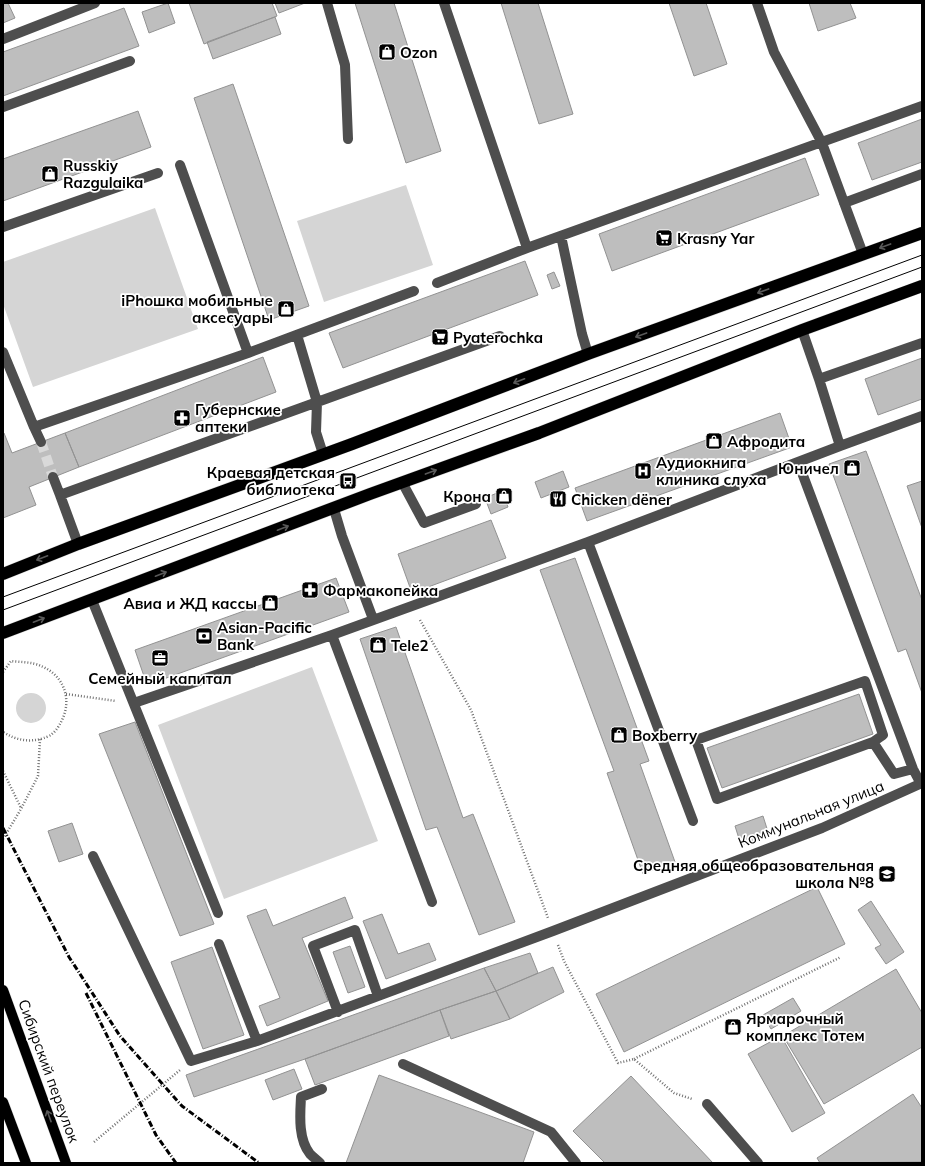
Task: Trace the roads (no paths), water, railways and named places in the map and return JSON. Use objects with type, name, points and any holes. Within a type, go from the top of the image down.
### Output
[{"type":"highway","points":[[3,574],[78,544],[588,354],[922,233]]},
{"type":"highway","points":[[3,633],[402,482],[539,433],[802,330],[922,286]]},
{"type":"main road","name":"Сибирский переулок","points":[[3,990],[66,1163]]},
{"type":"main road","points":[[3,1102],[26,1163]]},
{"type":"street","points":[[3,39],[95,3]]},
{"type":"street","points":[[327,3],[345,65],[348,139]]},
{"type":"street","points":[[444,3],[527,248]]},
{"type":"street","points":[[757,3],[774,52],[822,143],[863,254]]},
{"type":"street","points":[[3,107],[130,61]]},
{"type":"street","points":[[437,283],[527,248],[922,106]]},
{"type":"street","points":[[180,165],[248,353]]},
{"type":"street","points":[[3,227],[158,173]]},
{"type":"street","points":[[844,203],[922,174]]},
{"type":"street","points":[[561,236],[582,334],[588,354]]},
{"type":"street","points":[[34,427],[248,353],[414,291]]},
{"type":"street","points":[[802,330],[840,446]]},
{"type":"street","points":[[297,335],[317,402],[316,432],[323,454]]},
{"type":"street","points":[[60,495],[500,336]]},
{"type":"street","points":[[819,380],[922,343]]},
{"type":"street","points":[[3,352],[41,442]]},
{"type":"street","points":[[134,703],[332,635],[588,542],[922,416]]},
{"type":"street","points":[[798,462],[913,769],[921,784]]},
{"type":"street","points":[[53,477],[78,544]]},
{"type":"street","points":[[402,482],[424,523],[476,504]]},
{"type":"street","points":[[334,509],[342,536],[373,619]]},
{"type":"street","points":[[588,542],[693,821]]},
{"type":"street","points":[[92,600],[218,913]]},
{"type":"street","points":[[332,635],[432,902]]},
{"type":"street","points":[[865,681],[883,735],[873,742],[717,799],[696,740],[865,681]]},
{"type":"street","points":[[873,742],[894,774],[913,769]]},
{"type":"street","name":"Коммунальная улица","points":[[93,856],[191,1061],[256,1041],[338,1012],[553,931],[822,828],[921,784]]},
{"type":"street","points":[[338,1012],[313,946],[355,930],[378,996]]},
{"type":"street","points":[[219,944],[256,1041]]},
{"type":"street","points":[[403,1064],[551,1132],[576,1163]]},
{"type":"street","points":[[320,1163],[310,1153],[303,1140],[300,1117],[301,1097],[322,1089]]},
{"type":"street","points":[[708,1104],[758,1163]]},
{"type":"tunnel","points":[[41,442],[53,477]]},
{"type":"tram line","points":[[3,597],[922,255]]},
{"type":"tram line","points":[[3,610],[922,267]]},
{"type":"railway","points":[[3,828],[69,957],[120,1036],[182,1106],[259,1163]]},
{"type":"railway","points":[[86,993],[156,1135],[176,1163]]},
{"type":"place","name":"Ozon","points":[[387,52]]},
{"type":"place","name":"Russkiy Razgulaika","points":[[50,174]]},
{"type":"place","name":"Krasny Yar","points":[[664,238]]},
{"type":"place","name":"iPhoшка мобильные аксесуары","points":[[286,309]]},
{"type":"place","name":"Pyaterochka","points":[[440,337]]},
{"type":"place","name":"Губернские аптеки","points":[[182,418]]},
{"type":"place","name":"Афродита","points":[[714,441]]},
{"type":"place","name":"Юничел","points":[[852,468]]},
{"type":"place","name":"Аудиокнига клиника слуха","points":[[643,471]]},
{"type":"place","name":"Краевая детская библиотека","points":[[348,481]]},
{"type":"place","name":"Крона","points":[[504,496]]},
{"type":"place","name":"Chicken dëner","points":[[558,499]]},
{"type":"place","name":"Фармакопейка","points":[[310,590]]},
{"type":"place","name":"Авиа и ЖД кассы","points":[[270,603]]},
{"type":"place","name":"Asian-Pacific Bank","points":[[204,636]]},
{"type":"place","name":"Tele2","points":[[378,645]]},
{"type":"place","name":"Семейный капитал","points":[[160,658]]},
{"type":"place","name":"Boxberry","points":[[619,735]]},
{"type":"place","name":"Средняя общеобразовательная школа №8","points":[[887,874]]},
{"type":"place","name":"Ярмарочный комплекс Тотем","points":[[733,1027]]}]
